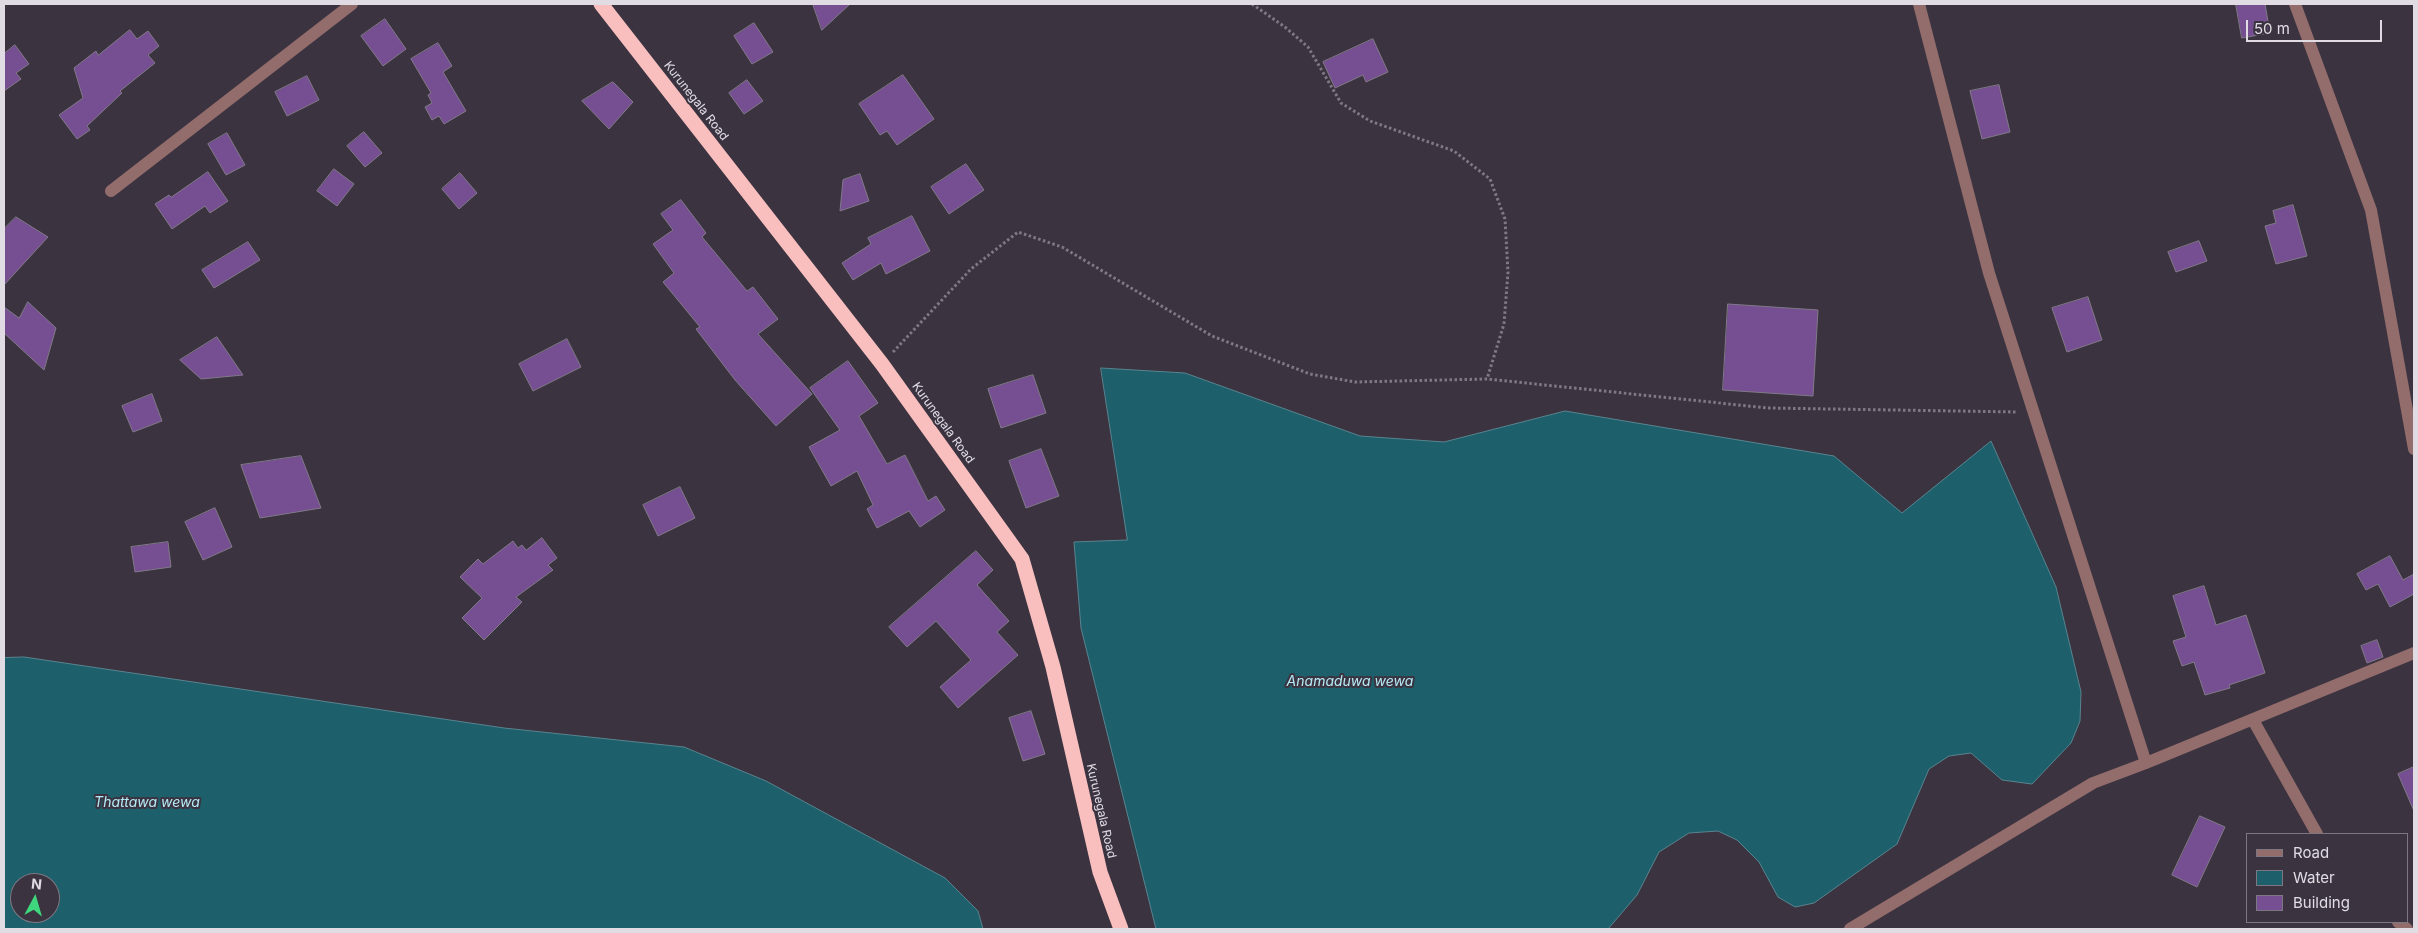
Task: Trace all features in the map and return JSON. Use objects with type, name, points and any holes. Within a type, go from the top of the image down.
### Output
[{"type":"highway","name":"Kurunegala Road","points":[[601,4],[882,364],[1022,560],[1054,666],[1100,872],[1121,929]]},
{"type":"street","points":[[111,191],[352,4]]},
{"type":"street","points":[[1919,4],[1989,273],[2146,763]]},
{"type":"street","points":[[2294,4],[2370,210],[2414,449]]},
{"type":"street","points":[[1850,929],[2093,783],[2253,720],[2414,653]]},
{"type":"street","points":[[2253,720],[2316,833]]},
{"type":"path","points":[[1252,4],[1285,27],[1308,47],[1340,103],[1370,121],[1454,151],[1490,179],[1505,219],[1508,272],[1504,324],[1488,379]]},
{"type":"path","points":[[882,364],[971,269],[1018,232],[1062,247],[1212,336],[1310,374],[1355,382],[1488,379],[1768,408],[2035,412]]},
{"type":"water","name":"Anamaduwa wewa","points":[[1101,368],[1185,373],[1360,436],[1444,442],[1565,411],[1834,456],[1902,513],[1991,441],[2056,587],[2081,692],[2080,721],[2071,743],[2032,784],[2002,780],[1971,753],[1949,756],[1929,769],[1897,844],[1814,903],[1795,907],[1778,897],[1759,862],[1737,840],[1718,831],[1689,833],[1659,852],[1637,895],[1608,929],[1156,929],[1081,628],[1074,542],[1127,540]]},
{"type":"water","name":"Thattawa wewa","points":[[24,657],[504,728],[684,747],[766,781],[945,878],[978,911],[983,929],[4,929],[4,658]]},
{"type":"building","points":[[813,4],[850,4],[822,30]]},
{"type":"building","points":[[2236,4],[2265,4],[2270,33],[2242,38]]},
{"type":"building","points":[[385,19],[406,49],[383,66],[361,36]]},
{"type":"building","points":[[754,23],[773,52],[752,64],[734,36]]},
{"type":"building","points":[[130,30],[137,39],[148,31],[159,46],[148,55],[155,63],[120,91],[122,93],[87,126],[90,130],[77,139],[59,115],[83,98],[74,68],[96,51],[98,55]]},
{"type":"building","points":[[1373,39],[1388,72],[1366,82],[1363,75],[1335,88],[1323,62]]},
{"type":"building","points":[[438,43],[452,66],[443,72],[466,111],[444,124],[439,116],[432,120],[425,107],[432,103],[428,95],[431,93],[411,59]]},
{"type":"building","points":[[15,45],[29,64],[16,73],[21,79],[4,91],[4,54]]},
{"type":"building","points":[[903,75],[934,119],[897,145],[887,131],[880,135],[859,104]]},
{"type":"building","points":[[307,76],[319,100],[287,116],[275,92]]},
{"type":"building","points":[[747,80],[763,101],[744,114],[729,93]]},
{"type":"building","points":[[613,82],[633,102],[609,129],[582,101]]},
{"type":"building","points":[[1999,85],[2010,132],[1982,139],[1970,91]]},
{"type":"building","points":[[364,132],[382,153],[365,167],[347,146]]},
{"type":"building","points":[[227,133],[245,165],[226,175],[208,144]]},
{"type":"building","points":[[966,164],[984,190],[949,214],[931,187]]},
{"type":"building","points":[[334,169],[354,184],[337,206],[317,191]]},
{"type":"building","points":[[208,172],[228,201],[210,213],[205,206],[172,229],[155,204],[169,195],[171,197]]},
{"type":"building","points":[[460,173],[477,193],[459,209],[442,189]]},
{"type":"building","points":[[860,174],[869,201],[840,211],[843,180]]},
{"type":"building","points":[[681,200],[706,233],[702,237],[747,291],[753,287],[778,319],[758,334],[812,394],[776,426],[735,380],[696,329],[700,327],[663,282],[674,273],[653,244],[673,230],[661,214]]},
{"type":"building","points":[[2293,205],[2307,256],[2276,264],[2265,226],[2276,223],[2273,211]]},
{"type":"building","points":[[912,216],[930,251],[886,274],[881,263],[853,280],[842,263],[871,244],[868,238]]},
{"type":"building","points":[[16,217],[48,237],[4,285],[4,229]]},
{"type":"building","points":[[2199,241],[2207,261],[2176,272],[2168,252]]},
{"type":"building","points":[[248,242],[260,260],[214,288],[202,270]]},
{"type":"building","points":[[2088,297],[2102,340],[2067,352],[2052,308]]},
{"type":"building","points":[[28,302],[56,328],[44,370],[4,333],[4,307],[19,318]]},
{"type":"building","points":[[1728,304],[1818,310],[1813,396],[1723,390]]},
{"type":"building","points":[[217,337],[243,375],[201,379],[180,360]]},
{"type":"building","points":[[567,339],[581,367],[533,391],[519,364]]},
{"type":"building","points":[[848,361],[878,403],[859,416],[887,464],[905,455],[928,501],[936,496],[945,510],[920,527],[909,511],[877,528],[867,509],[873,505],[857,471],[831,486],[809,447],[840,430],[810,388]]},
{"type":"building","points":[[1033,375],[1046,413],[1001,428],[988,389]]},
{"type":"building","points":[[152,394],[162,421],[133,432],[122,406]]},
{"type":"building","points":[[1041,449],[1059,496],[1026,508],[1009,461]]},
{"type":"building","points":[[301,456],[321,508],[260,518],[241,465]]},
{"type":"building","points":[[680,487],[695,518],[658,536],[643,505]]},
{"type":"building","points":[[215,508],[232,547],[203,560],[185,522]]},
{"type":"building","points":[[542,538],[557,558],[548,565],[553,570],[516,597],[522,602],[484,640],[462,618],[482,598],[460,577],[478,559],[483,564],[513,541],[518,548],[522,545],[526,550]]},
{"type":"building","points":[[168,542],[171,567],[135,572],[131,547]]},
{"type":"building","points":[[976,551],[993,570],[977,585],[1009,621],[997,632],[1018,655],[958,708],[940,687],[971,660],[936,621],[907,647],[889,627]]},
{"type":"building","points":[[2390,556],[2403,580],[2414,574],[2414,594],[2390,607],[2378,584],[2366,590],[2357,574]]},
{"type":"building","points":[[2204,586],[2216,625],[2246,615],[2265,673],[2229,685],[2230,688],[2205,695],[2194,662],[2182,666],[2173,641],[2186,637],[2173,596]]},
{"type":"building","points":[[2377,640],[2383,657],[2367,663],[2361,646]]},
{"type":"building","points":[[1031,711],[1045,754],[1023,761],[1009,718]]},
{"type":"building","points":[[2414,767],[2414,811],[2398,774]]},
{"type":"building","points":[[2200,816],[2225,827],[2197,887],[2172,875]]}]
